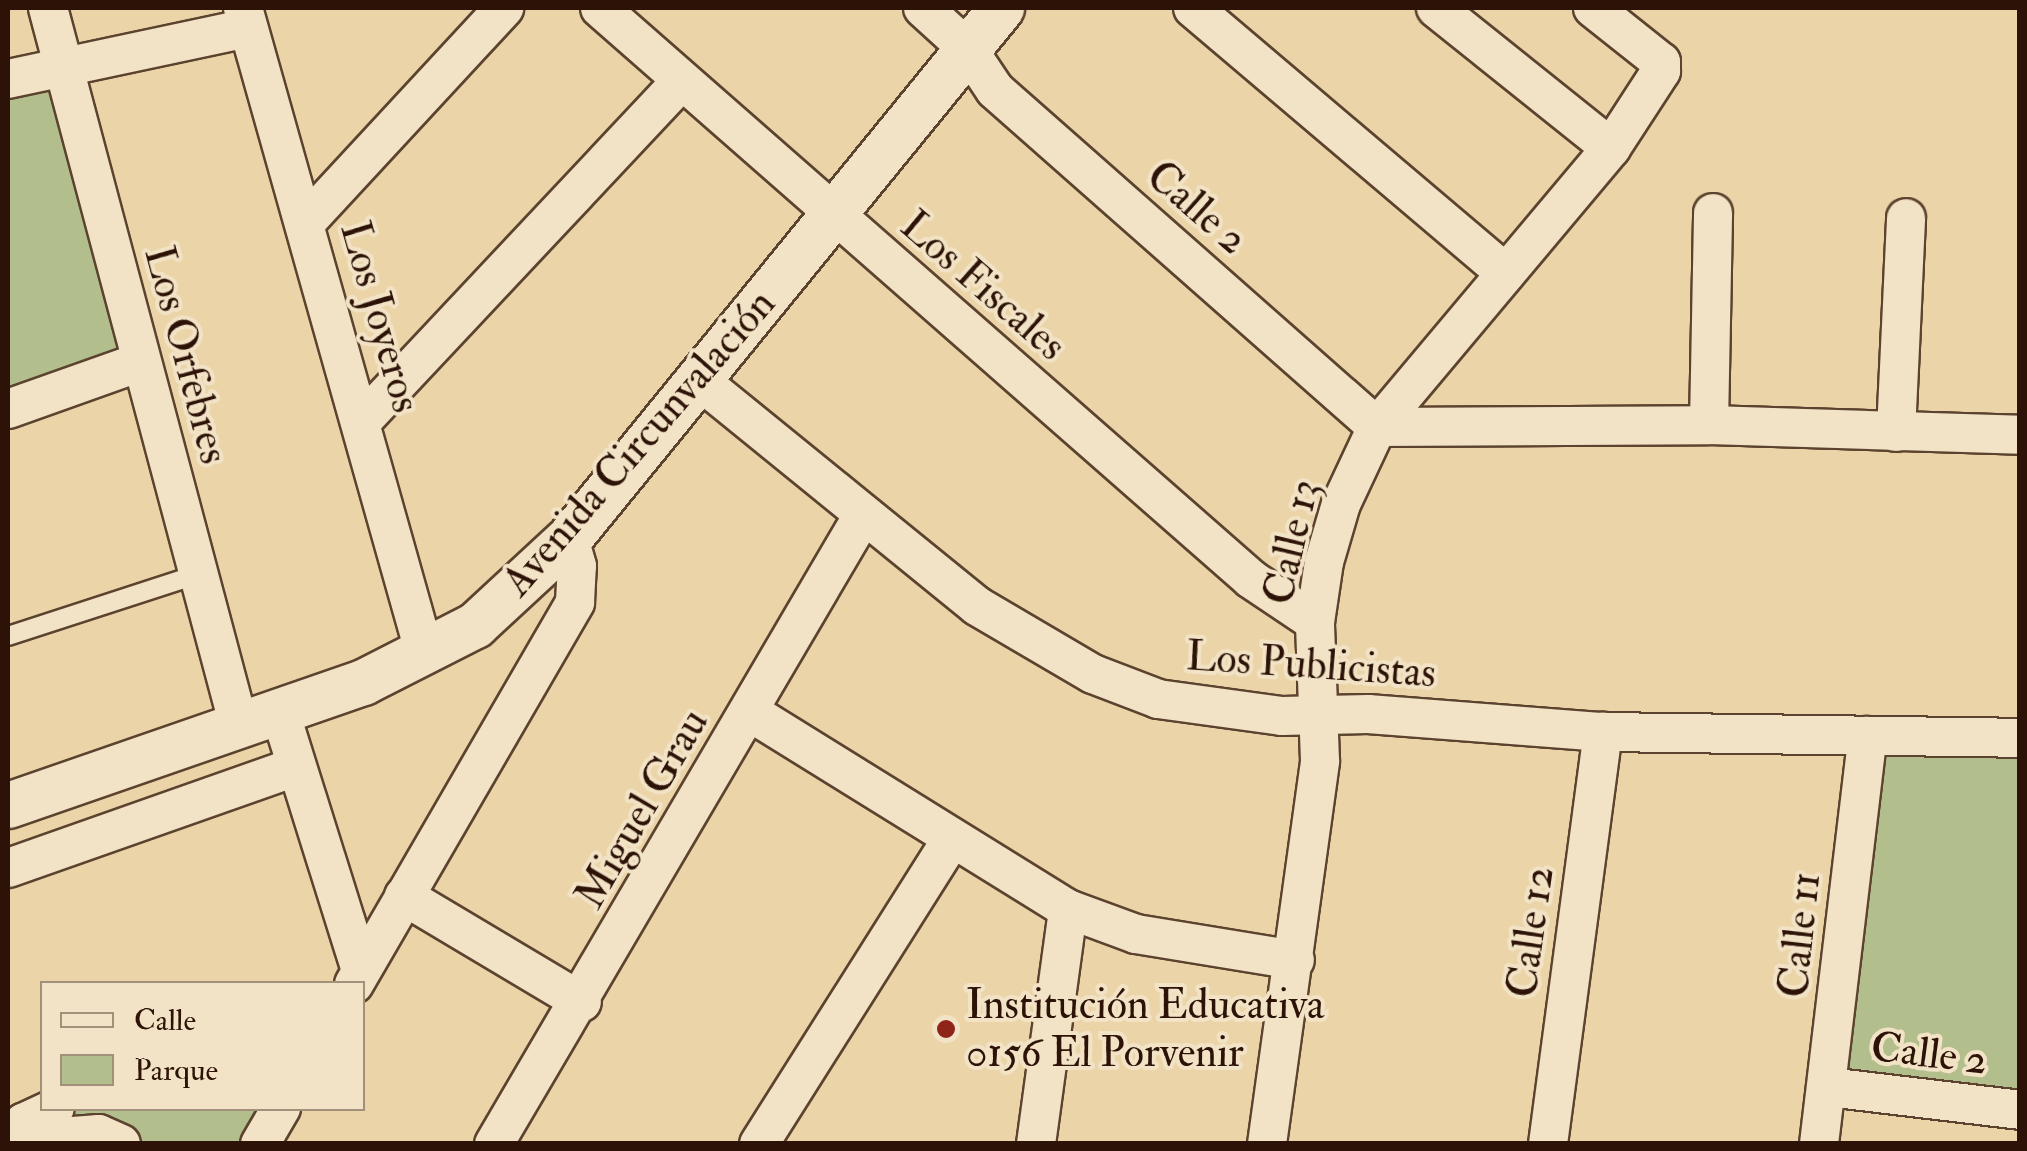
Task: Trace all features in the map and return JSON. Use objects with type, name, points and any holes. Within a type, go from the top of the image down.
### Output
[{"type":"street","name":"Los Orfebres","points":[[48,8],[199,574],[260,719],[295,767],[358,977]]},
{"type":"street","points":[[306,222],[504,8]]},
{"type":"street","name":"Los Fiscales","points":[[600,8],[1251,579],[1316,622]]},
{"type":"street","name":"Calle 2","points":[[923,8],[967,48],[994,90],[1377,427]]},
{"type":"street","name":"Avenida Circunvalación","points":[[8,806],[260,719],[426,654],[474,625],[569,538],[1001,8]]},
{"type":"street","points":[[1193,8],[1506,273]]},
{"type":"street","points":[[1436,8],[1612,148]]},
{"type":"street","name":"Calle 13","points":[[1268,1144],[1295,960],[1323,716],[1316,622],[1341,504],[1377,427],[1612,148],[1660,62],[1592,8]]},
{"type":"street","points":[[8,79],[246,18]]},
{"type":"street","name":"Los Joyeros","points":[[246,18],[364,420],[426,654]]},
{"type":"street","points":[[364,420],[681,82]]},
{"type":"street","points":[[1709,425],[1713,213]]},
{"type":"street","points":[[1896,432],[1906,218]]},
{"type":"street","points":[[8,409],[140,362]]},
{"type":"street","name":"Los Publicistas","points":[[698,380],[862,517],[977,606],[1093,674],[1158,699],[1323,716],[1602,732],[2020,738]]},
{"type":"street","points":[[1377,427],[1709,425],[2020,436]]},
{"type":"street","name":"Miguel Grau","points":[[494,1144],[582,1002],[862,517]]},
{"type":"street","points":[[358,977],[575,602],[577,566],[569,538]]},
{"type":"street","points":[[750,712],[1068,909],[1136,934],[1295,960]]},
{"type":"street","name":"Calle 12","points":[[1548,1144],[1602,732]]},
{"type":"street","name":"Calle 11","points":[[1820,1144],[1868,736]]},
{"type":"street","points":[[8,868],[295,767]]},
{"type":"street","points":[[759,1144],[951,840]]},
{"type":"street","points":[[404,896],[582,1002]]},
{"type":"street","points":[[1036,1144],[1068,909]]},
{"type":"street","name":"Calle 2","points":[[1828,1087],[2020,1110]]},
{"type":"street","points":[[9,1141],[24,1123],[49,1111]]},
{"type":"street","points":[[260,1144],[279,1111]]},
{"type":"street","points":[[9,1141],[99,1134],[121,1144]]},
{"type":"lane","points":[[8,636],[199,574]]},
{"type":"green space","points":[[48,72],[124,352],[8,391],[8,85]]},
{"type":"green space","points":[[1883,744],[2019,746],[2019,1097],[1843,1074]]},
{"type":"green space","points":[[68,1111],[261,1111],[240,1143],[133,1143],[58,1121]]},
{"type":"place","name":"Institución Educativa 0156 El Porvenir","points":[[946,1029]]}]
